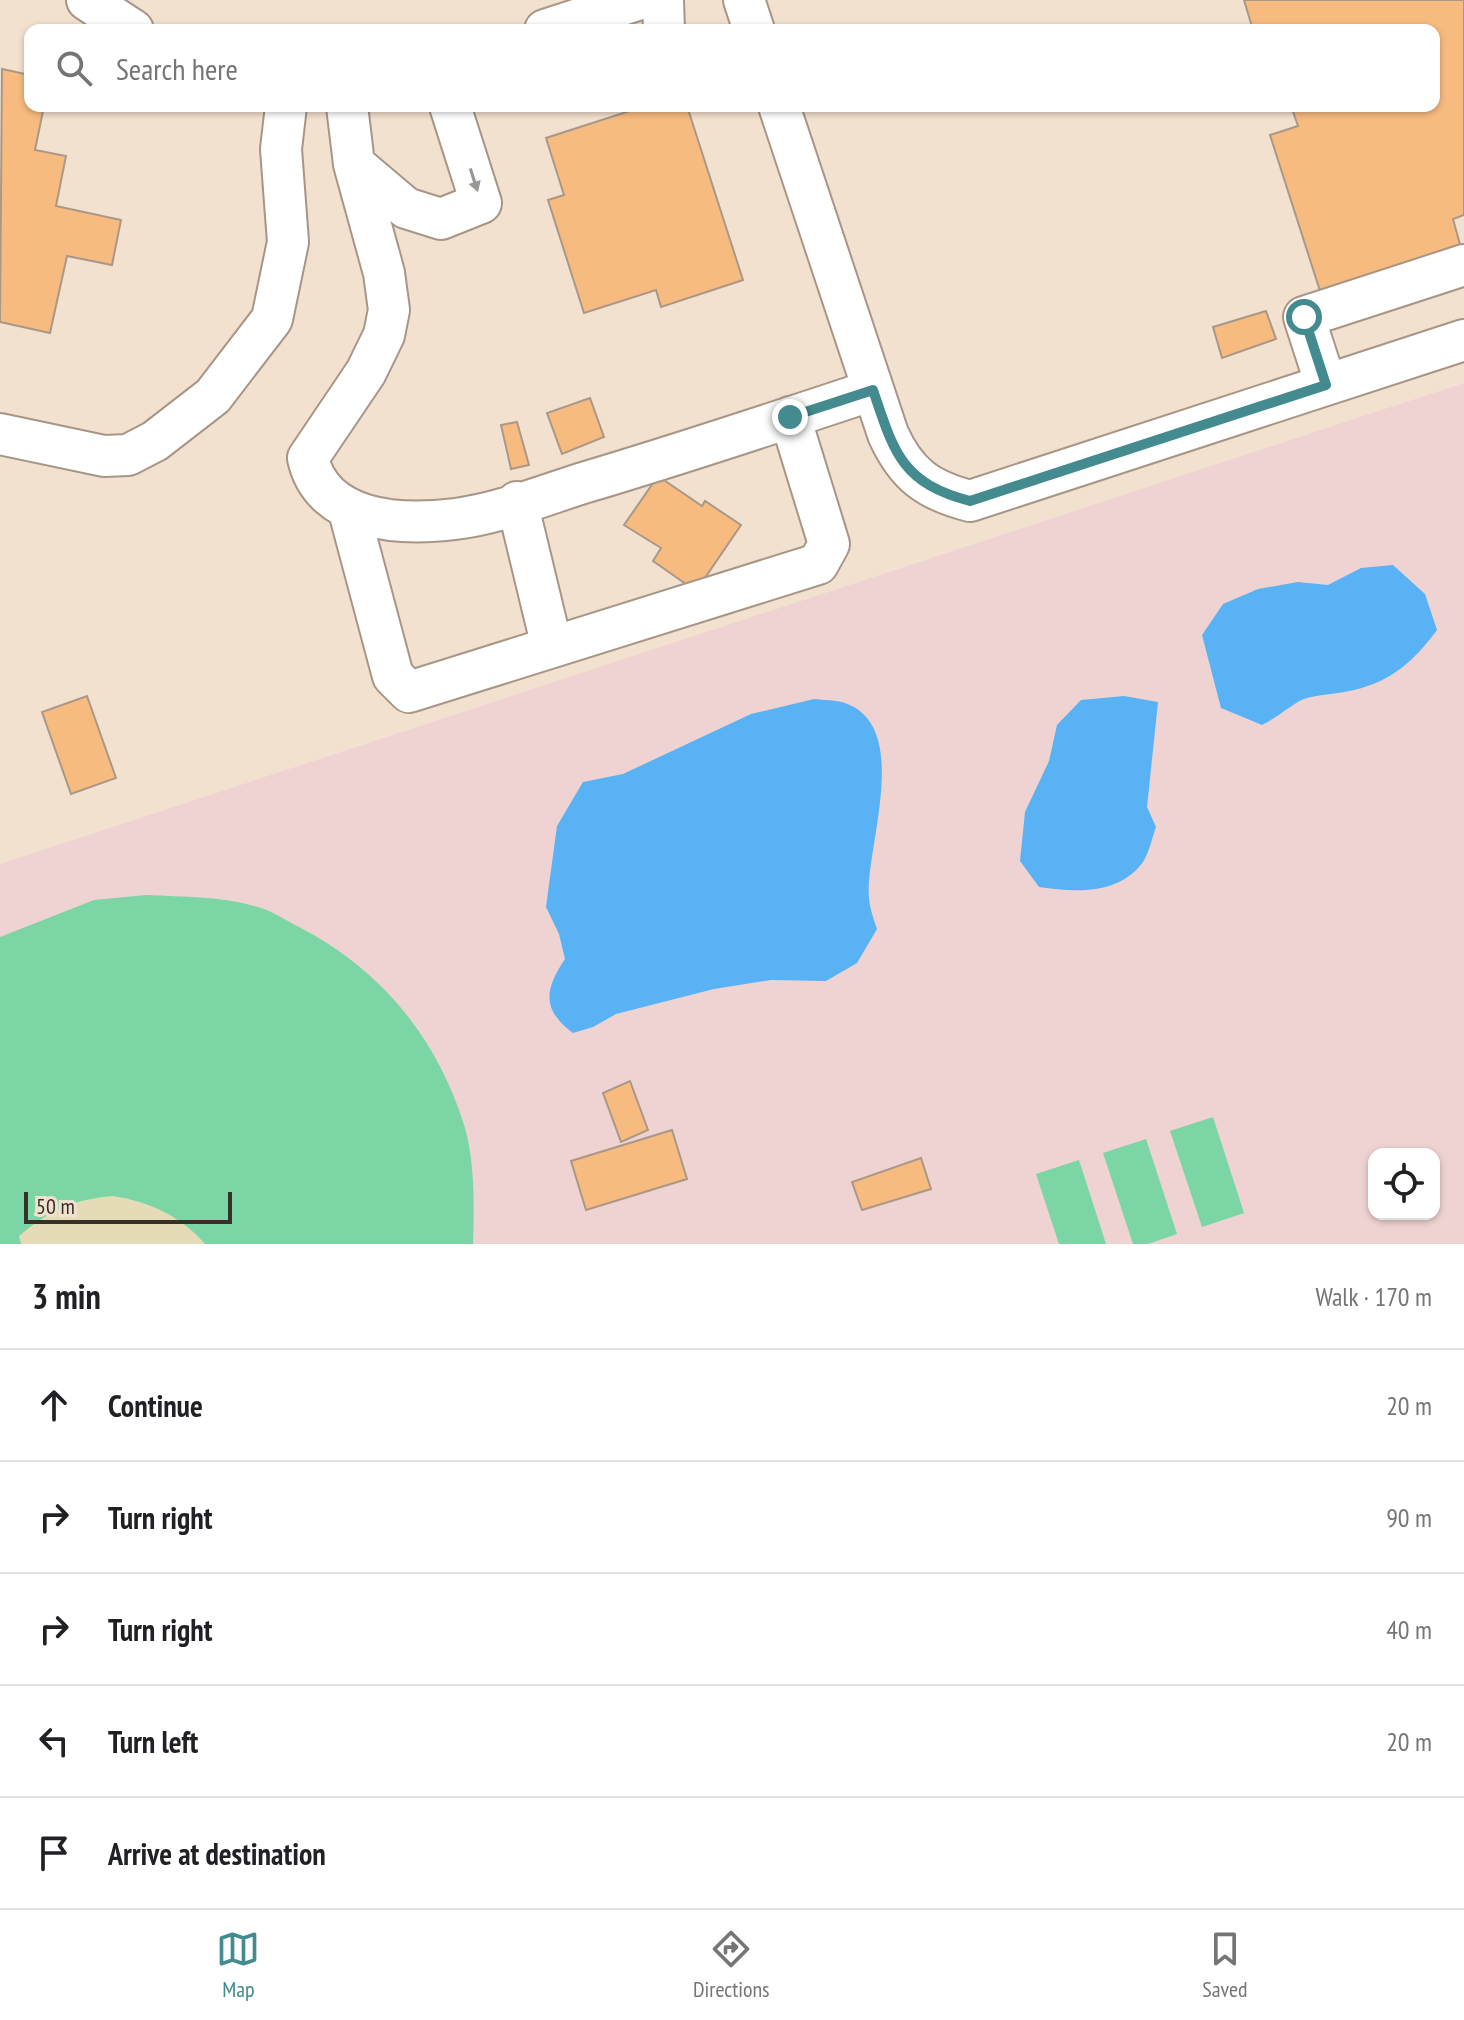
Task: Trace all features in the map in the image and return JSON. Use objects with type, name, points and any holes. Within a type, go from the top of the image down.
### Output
[{"type":"lane","points":[[87,0],[124,24]]},
{"type":"lane","points":[[142,24],[147,0]]},
{"type":"lane","points":[[563,24],[637,0]]},
{"type":"lane","points":[[663,0],[664,24]]},
{"type":"lane","points":[[744,0],[752,24]]},
{"type":"lane","points":[[0,434],[94,454],[128,455],[155,441],[213,396],[272,319],[288,242],[281,149],[285,112]]},
{"type":"lane","points":[[348,112],[354,164],[384,273],[389,310],[384,335],[366,372],[308,458],[313,478],[322,492],[349,511],[392,521],[455,519],[873,390]]},
{"type":"lane","points":[[354,164],[406,208],[441,219],[481,203],[452,112]]},
{"type":"lane","points":[[781,112],[873,390],[900,461],[918,481],[941,493],[970,501],[1464,340]]},
{"type":"lane","points":[[1326,385],[1304,317],[1464,265]]},
{"type":"lane","points":[[349,511],[393,676],[409,692],[818,564],[829,544],[790,417]]},
{"type":"lane","points":[[517,502],[552,647]]},
{"type":"shaded area","points":[[1464,383],[1464,1244],[0,1244],[0,864]]},
{"type":"green space","points":[[146,895],[218,899],[266,910],[329,944],[381,986],[422,1037],[454,1096],[471,1156],[473,1244],[0,1244],[0,937],[94,900]]},
{"type":"green space","points":[[1213,1117],[1244,1213],[1202,1227],[1170,1131]]},
{"type":"green space","points":[[1146,1139],[1177,1234],[1148,1244],[1133,1244],[1103,1153]]},
{"type":"green space","points":[[1079,1160],[1106,1244],[1059,1244],[1036,1174]]},
{"type":"sand","points":[[113,1196],[163,1211],[185,1225],[205,1244],[21,1244],[19,1236],[51,1213],[74,1203]]},
{"type":"water","points":[[1393,565],[1425,594],[1437,630],[1401,668],[1368,686],[1304,699],[1262,725],[1221,708],[1202,635],[1223,604],[1258,589],[1298,582],[1328,585],[1361,568]]},
{"type":"water","points":[[1124,696],[1158,702],[1147,807],[1156,827],[1147,854],[1133,873],[1108,886],[1081,890],[1039,887],[1020,861],[1025,812],[1049,761],[1057,725],[1081,700]]},
{"type":"water","points":[[814,699],[845,703],[866,716],[877,737],[882,763],[869,878],[870,903],[877,929],[857,963],[826,981],[771,980],[714,989],[616,1014],[593,1027],[573,1033],[555,1016],[551,1007],[550,989],[565,959],[559,934],[546,907],[557,826],[583,782],[623,774],[751,714]]},
{"type":"building","points":[[1244,0],[1464,0],[1464,215],[1453,219],[1461,248],[1321,294],[1270,135],[1298,126],[1293,112],[1440,112],[1440,24],[1251,24]]},
{"type":"building","points":[[2,69],[24,74],[24,112],[43,112],[35,150],[66,156],[56,206],[121,220],[112,265],[67,256],[50,333],[0,322]]},
{"type":"building","points":[[626,112],[689,112],[743,280],[661,307],[656,290],[584,313],[548,200],[564,195],[546,138]]},
{"type":"building","points":[[1266,311],[1276,339],[1222,358],[1213,327]]},
{"type":"building","points":[[590,398],[604,437],[562,454],[547,413]]},
{"type":"building","points":[[517,422],[529,465],[511,469],[501,425]]},
{"type":"building","points":[[658,476],[702,506],[705,501],[741,525],[696,591],[653,561],[661,548],[624,525]]},
{"type":"building","points":[[87,696],[116,778],[71,794],[42,712]]},
{"type":"building","points":[[630,1081],[648,1130],[621,1142],[603,1093]]},
{"type":"building","points":[[672,1130],[687,1179],[586,1210],[571,1161]]},
{"type":"building","points":[[921,1158],[931,1189],[862,1210],[852,1182]]},
{"type":"route","points":[[790,417],[873,390],[900,461],[918,481],[941,493],[970,501],[1326,385],[1304,317]]}]
